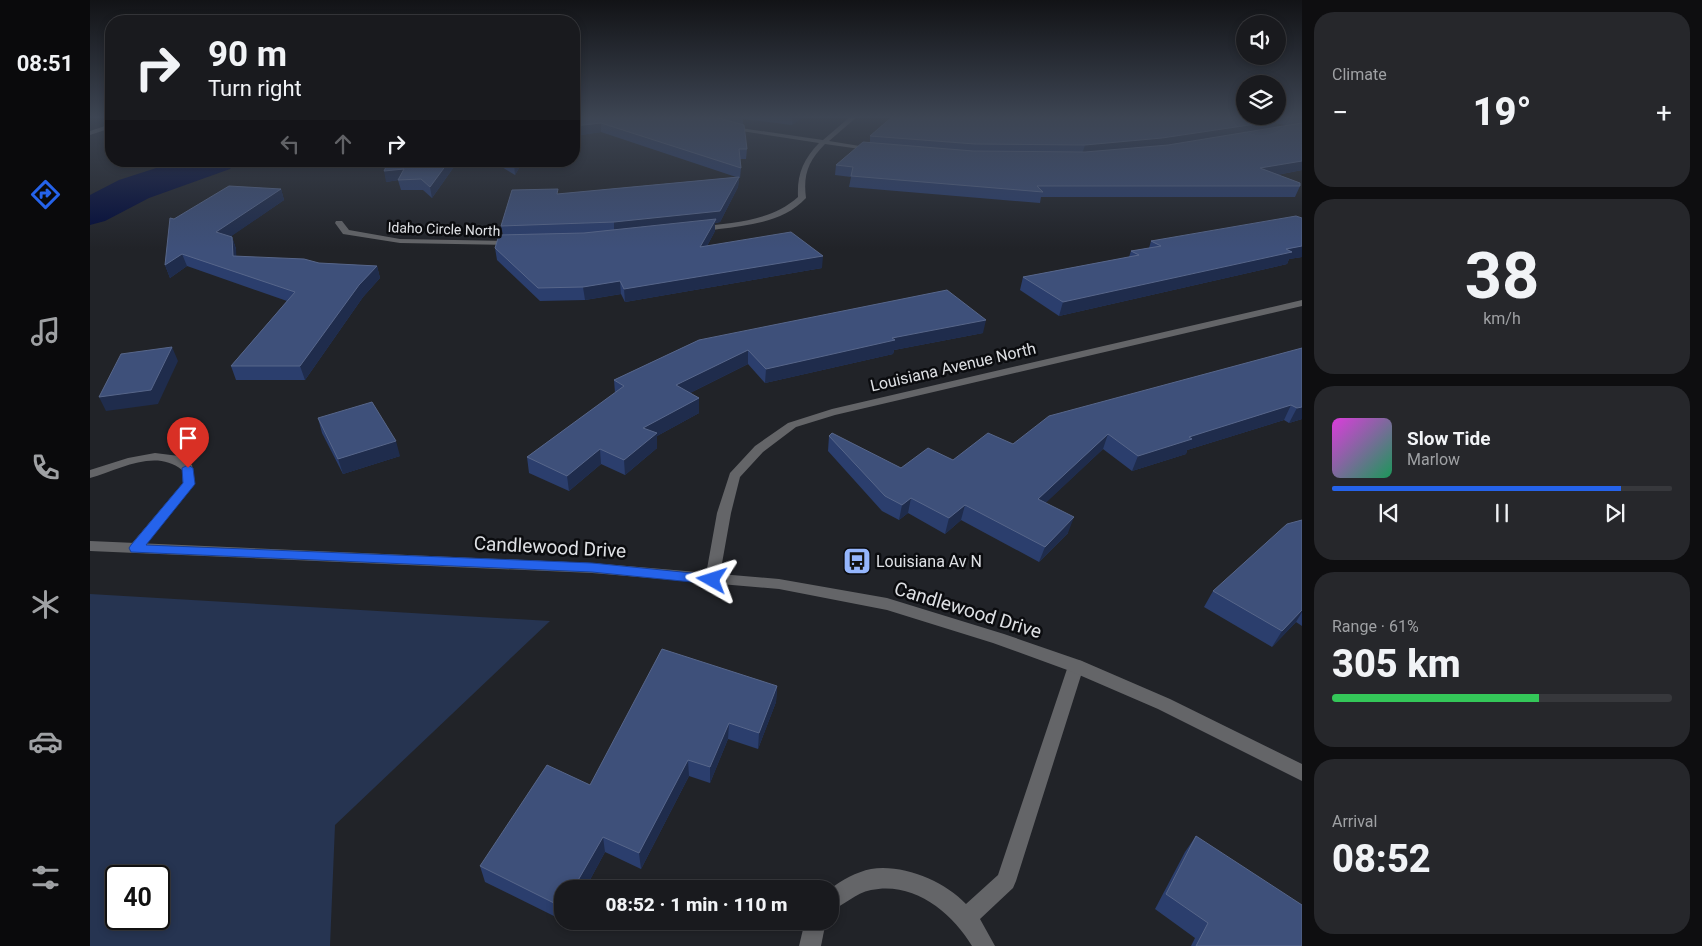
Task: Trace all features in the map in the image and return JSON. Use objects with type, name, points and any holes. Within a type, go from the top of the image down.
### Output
[{"type":"street","points":[[688,231],[777,215],[794,207],[802,198],[802,175],[808,160]]},
{"type":"street","name":"Idaho Circle North","points":[[339,223],[346,232],[370,238],[518,244]]},
{"type":"street","name":"Louisiana Avenue North","points":[[712,580],[724,513],[734,476],[759,449],[792,426],[832,412],[1302,304]]},
{"type":"street","points":[[90,474],[117,464],[146,458],[176,459],[188,468],[189,484],[135,548]]},
{"type":"street","name":"Candlewood Drive","points":[[90,546],[592,568],[712,580],[778,584],[887,604],[998,638],[1076,666],[1164,704],[1302,773]]},
{"type":"street","points":[[966,918],[1006,880],[1076,666]]},
{"type":"street","points":[[839,892],[856,882],[874,878],[894,878],[913,882],[932,890],[950,902],[980,936],[984,946]]},
{"type":"street","points":[[810,946],[814,930]]},
{"type":"shaded area","points":[[90,594],[550,621],[335,825],[330,946],[90,946]]},
{"type":"building","points":[[717,160],[740,160],[741,168]]},
{"type":"building","points":[[842,160],[1302,160],[1260,168],[1300,183],[1300,186],[1037,186],[1043,192],[851,176],[853,167],[836,165]]},
{"type":"building","points":[[386,167],[445,167],[430,187],[421,179],[398,180],[404,169],[384,171]]},
{"type":"building","points":[[739,177],[720,211],[614,222],[501,226],[512,190],[558,189],[557,194]]},
{"type":"building","points":[[229,186],[281,189],[216,232],[232,237],[233,256],[304,259],[319,263],[377,266],[359,285],[300,366],[231,366],[295,292],[182,254],[165,265],[170,218],[174,219]]},
{"type":"building","points":[[1296,216],[1302,218],[1302,246],[1286,249],[1292,252],[1063,302],[1023,277],[1139,255],[1131,251],[1161,246],[1151,241]]},
{"type":"building","points":[[716,219],[700,247],[791,232],[823,256],[624,289],[620,281],[583,287],[538,288],[495,248],[499,235],[584,233]]},
{"type":"building","points":[[947,290],[986,320],[892,338],[895,340],[766,369],[748,350],[676,385],[699,398],[643,428],[657,433],[624,460],[600,449],[567,476],[527,457],[624,386],[614,380],[699,340]]},
{"type":"building","points":[[172,347],[151,390],[99,397],[121,354]]},
{"type":"building","points":[[1302,348],[1302,407],[1297,408],[1291,405],[1189,437],[1192,439],[1138,456],[1108,434],[1038,499],[1074,517],[1045,547],[965,505],[949,518],[911,498],[902,505],[885,496],[829,436],[832,433],[901,468],[928,448],[953,460],[988,433],[1013,444],[1049,416]]},
{"type":"building","points":[[372,402],[396,441],[338,459],[318,418]]},
{"type":"building","points":[[1302,520],[1302,610],[1282,631],[1213,591],[1287,524]]},
{"type":"building","points":[[662,649],[777,686],[759,733],[729,723],[710,767],[688,760],[639,853],[603,837],[578,880],[554,880],[554,903],[480,866],[547,765],[590,785]]},
{"type":"building","points":[[1196,836],[1302,905],[1302,946],[1196,946],[1208,923],[1166,894]]},
{"type":"waterway","points":[[90,212],[134,189],[199,167]]},
{"type":"place","name":"Louisiana Av N","points":[[857,561]]},
{"type":"route","points":[[188,468],[189,484],[135,548],[592,568],[712,580]]}]
